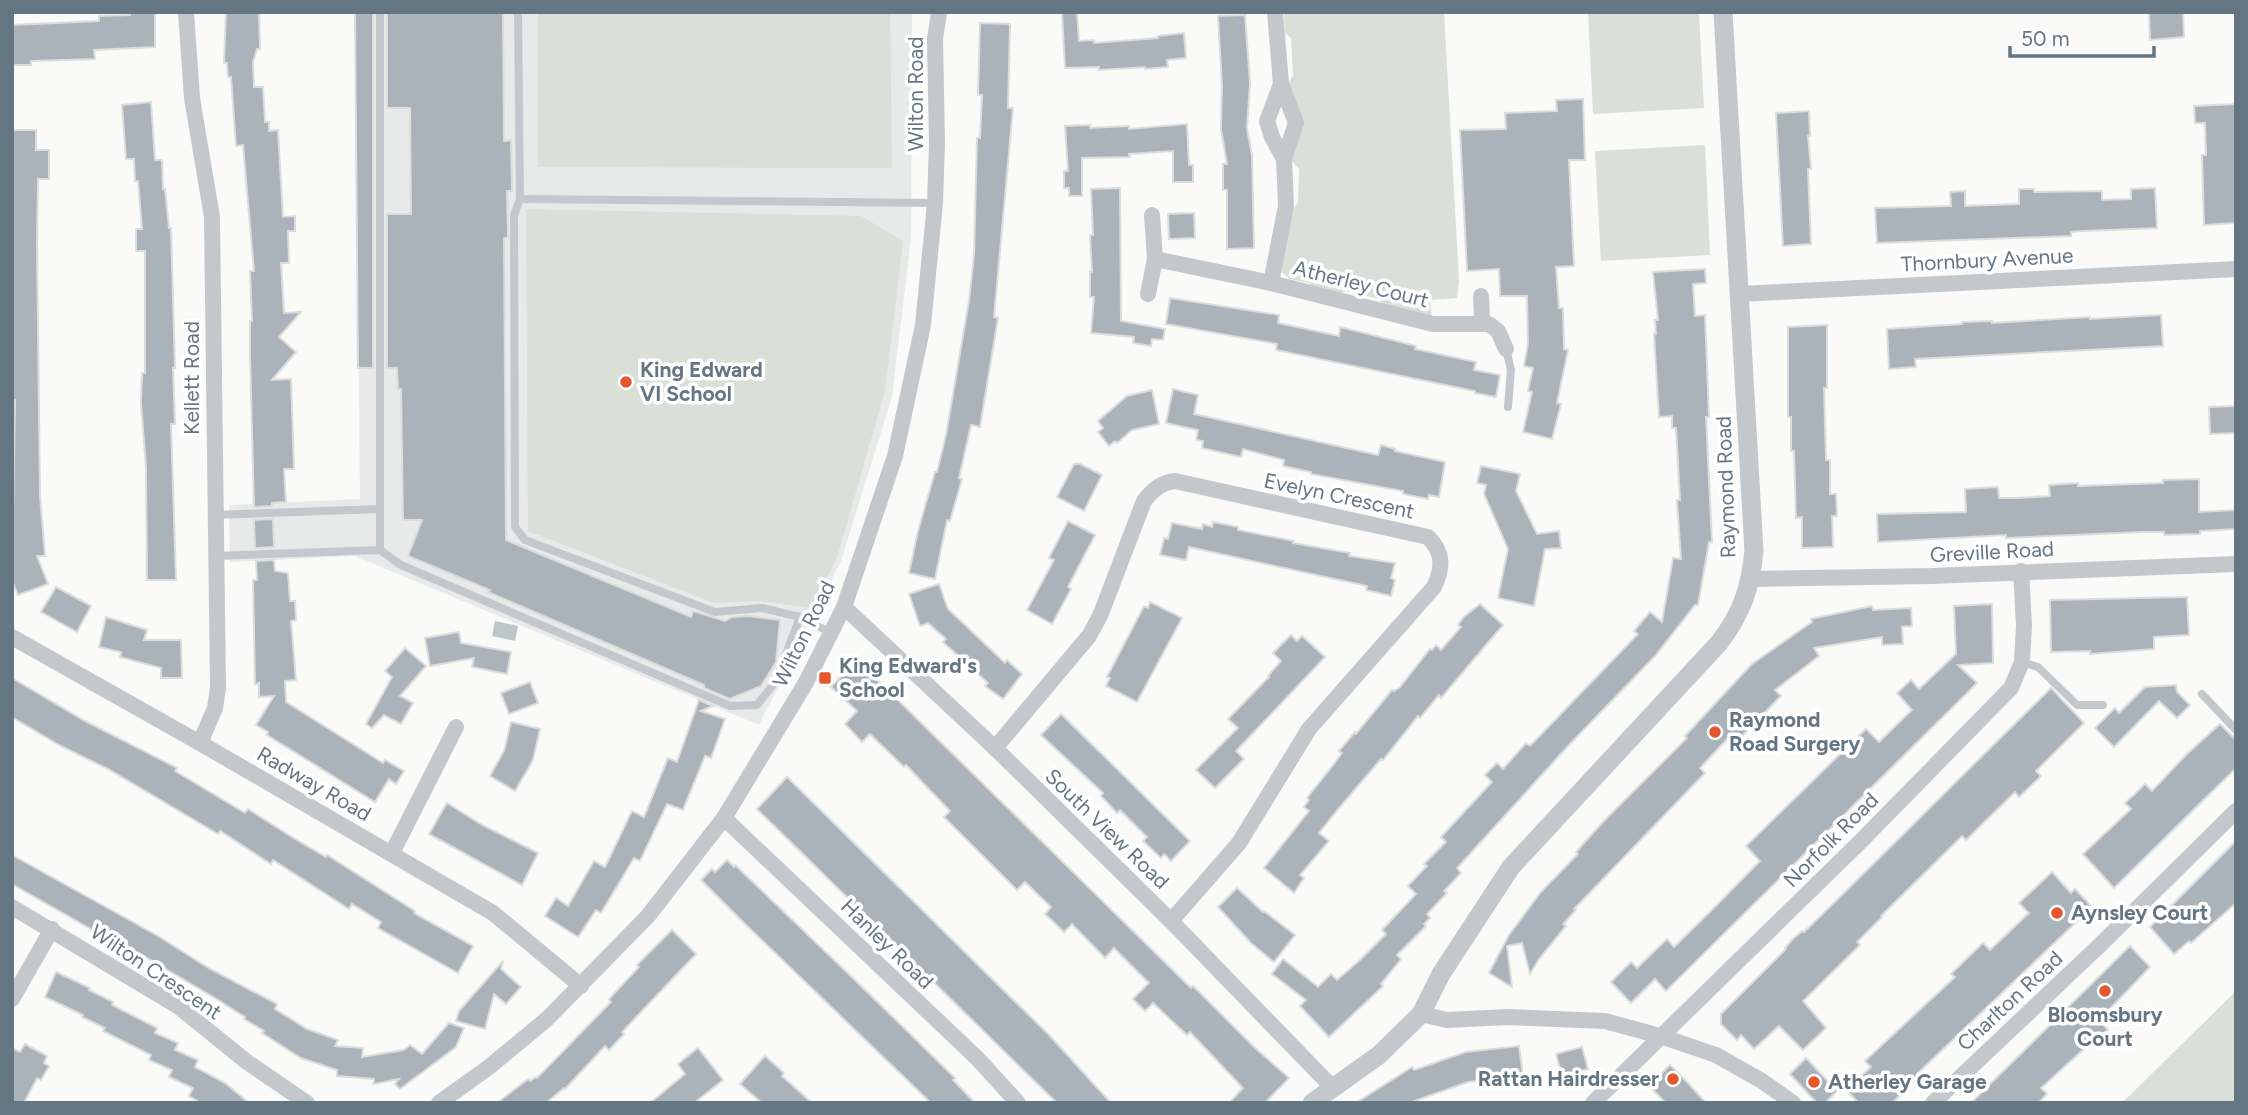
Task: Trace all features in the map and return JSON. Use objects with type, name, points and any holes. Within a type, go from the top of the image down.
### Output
[{"type":"street","name":"Kellett Road","points":[[186,12],[192,98],[212,217],[218,688],[215,708],[200,743]]},
{"type":"street","name":"Wilton Road","points":[[439,1103],[489,1067],[547,1019],[648,916],[724,818],[805,684],[844,607],[895,456],[923,325],[935,203],[935,39],[939,12]]},
{"type":"street","name":"Atherley Court","points":[[1271,283],[1286,206],[1284,159],[1296,123],[1281,84],[1275,12]]},
{"type":"street","name":"Raymond Road","points":[[1312,1103],[1379,1055],[1421,1014],[1441,974],[1511,867],[1719,643],[1744,603],[1751,579],[1754,551],[1723,12]]},
{"type":"street","name":"Atherley Court","points":[[1281,84],[1267,121],[1284,159]]},
{"type":"street","points":[[1148,294],[1156,259],[1152,215]]},
{"type":"street","name":"Atherley Court","points":[[1156,259],[1271,283],[1433,324],[1482,322]]},
{"type":"street","name":"Thornbury Avenue","points":[[1741,294],[2236,269]]},
{"type":"street","points":[[1481,296],[1482,322],[1498,331],[1506,349]]},
{"type":"street","name":"Evelyn Crescent","points":[[995,748],[1089,636],[1100,616],[1144,501],[1152,490],[1163,483],[1175,481],[1428,537],[1437,545],[1442,559],[1434,587],[1309,729],[1239,843],[1171,921]]},
{"type":"street","name":"Greville Road","points":[[1751,579],[1931,576],[2236,564]]},
{"type":"street","name":"Norfolk Road","points":[[1593,1103],[1851,851],[2011,688],[2022,662],[2024,626],[2021,571]]},
{"type":"street","name":"South View Road","points":[[844,607],[995,748],[1171,921],[1332,1088]]},
{"type":"street","name":"Radway Road","points":[[12,638],[200,743],[493,914],[582,986]]},
{"type":"street","points":[[391,853],[456,727]]},
{"type":"street","name":"Charlton Road","points":[[1933,1103],[2099,946],[2236,811]]},
{"type":"street","name":"Hanley Road","points":[[724,818],[978,1059],[1018,1103]]},
{"type":"street","name":"Wilton Crescent","points":[[12,907],[179,1007],[247,1062],[307,1103]]},
{"type":"street","points":[[12,999],[52,929]]},
{"type":"street","points":[[1421,1014],[1447,1020],[1508,1017],[1605,1021],[1716,1055],[1762,1081],[1793,1103]]},
{"type":"lane","points":[[380,12],[380,550]]},
{"type":"lane","points":[[518,12],[520,199],[514,215],[516,527],[525,540],[715,612],[762,608],[800,617],[831,634]]},
{"type":"lane","points":[[520,199],[935,203]]},
{"type":"lane","points":[[1506,349],[1511,370],[1508,407]]},
{"type":"lane","points":[[214,515],[380,509]]},
{"type":"lane","points":[[215,556],[380,550],[401,565],[730,706],[757,705],[776,681],[800,617]]},
{"type":"lane","points":[[2022,662],[2038,667],[2077,705],[2103,705]]},
{"type":"lane","points":[[2202,694],[2236,730]]},
{"type":"shaded area","name":"King Edward VI School","points":[[355,12],[912,12],[911,239],[892,397],[841,561],[759,725],[355,556],[230,562],[229,505],[360,499]]},
{"type":"shaded area","points":[[538,12],[890,12],[892,168],[538,167]]},
{"type":"shaded area","points":[[1284,12],[1444,12],[1459,280],[1457,298],[1430,300],[1432,318],[1385,307],[1379,299],[1346,291],[1336,295],[1316,291],[1309,283],[1290,279],[1282,272],[1281,262],[1291,213],[1298,202],[1299,169],[1291,160],[1297,137],[1303,128],[1301,115],[1291,100],[1287,86],[1293,75],[1291,38],[1285,33]]},
{"type":"shaded area","points":[[1588,12],[1699,12],[1704,108],[1593,114]]},
{"type":"shaded area","points":[[1705,145],[1710,255],[1601,261],[1595,151]]},
{"type":"shaded area","points":[[526,209],[861,216],[903,241],[885,391],[837,558],[811,608],[761,601],[714,603],[528,531]]},
{"type":"shaded area","points":[[495,621],[518,626],[515,641],[492,636]]},
{"type":"shaded area","points":[[2236,991],[2236,1103],[2122,1103],[2124,1101]]},
{"type":"building","points":[[130,12],[155,12],[155,47],[94,50],[95,59],[31,61],[31,65],[12,65],[12,25],[99,21],[99,16],[130,15]]},
{"type":"building","points":[[226,12],[259,12],[260,49],[257,49],[253,62],[254,87],[263,87],[265,122],[269,122],[269,131],[278,130],[283,217],[295,216],[295,231],[288,231],[289,263],[281,263],[284,313],[301,312],[279,337],[296,352],[272,380],[291,379],[294,469],[284,469],[286,502],[272,503],[272,506],[254,507],[250,271],[254,271],[243,145],[236,146],[231,77],[228,77],[227,63],[224,63]]},
{"type":"building","points":[[355,12],[373,12],[373,368],[358,368]]},
{"type":"building","points":[[387,12],[503,12],[504,141],[511,140],[512,191],[507,191],[508,238],[504,238],[506,540],[691,617],[693,611],[725,621],[732,617],[749,616],[780,620],[776,662],[761,686],[730,699],[704,688],[704,685],[408,556],[422,520],[403,520],[401,389],[398,389],[397,368],[387,368],[387,214],[411,214],[410,108],[387,108]]},
{"type":"building","points":[[1062,12],[1077,12],[1079,41],[1094,40],[1094,43],[1184,33],[1186,58],[1167,60],[1168,67],[1145,69],[1065,68]]},
{"type":"building","points":[[2149,12],[2183,12],[2184,37],[2150,40]]},
{"type":"building","points":[[1245,15],[1250,83],[1247,128],[1252,156],[1254,248],[1227,249],[1227,190],[1223,190],[1223,164],[1227,164],[1221,129],[1222,85],[1218,16]]},
{"type":"building","points":[[980,23],[1010,24],[1008,108],[1013,108],[994,317],[998,318],[980,427],[971,425],[959,478],[962,479],[950,521],[947,520],[935,579],[909,573],[918,531],[946,435],[969,301],[974,256],[977,138],[980,138],[982,95],[978,95]]},
{"type":"building","points":[[1583,99],[1585,160],[1569,160],[1574,266],[1556,267],[1559,308],[1563,308],[1564,349],[1568,350],[1557,403],[1561,404],[1552,439],[1523,432],[1532,392],[1528,391],[1533,368],[1524,366],[1528,344],[1527,296],[1500,296],[1499,269],[1467,271],[1460,130],[1506,129],[1505,113],[1557,111],[1556,100]]},
{"type":"building","points":[[151,102],[155,160],[162,160],[163,189],[171,228],[175,424],[171,424],[176,580],[147,580],[146,467],[141,403],[142,373],[145,373],[145,251],[136,251],[136,229],[142,229],[138,181],[135,181],[134,159],[126,159],[122,105]]},
{"type":"building","points":[[2236,104],[2236,223],[2204,225],[2202,155],[2206,155],[2205,123],[2195,123],[2194,106]]},
{"type":"building","points":[[1809,111],[1811,244],[1783,246],[1776,113]]},
{"type":"building","points":[[1187,124],[1189,165],[1193,165],[1193,182],[1173,182],[1173,151],[1129,154],[1130,157],[1082,158],[1082,196],[1069,196],[1069,188],[1064,188],[1064,171],[1068,171],[1065,126],[1129,126],[1129,129]]},
{"type":"building","points":[[12,130],[36,130],[36,150],[49,150],[49,179],[38,179],[37,245],[40,496],[45,556],[37,556],[48,584],[18,595],[12,580],[15,400],[12,401]]},
{"type":"building","points":[[1120,188],[1121,321],[1165,329],[1163,340],[1152,339],[1151,346],[1133,343],[1134,337],[1091,333],[1094,297],[1090,297],[1090,235],[1093,235],[1091,189]]},
{"type":"building","points":[[2155,188],[2157,228],[2071,232],[2071,236],[1877,243],[1875,208],[1951,206],[1950,192],[1965,191],[1965,206],[2019,204],[2019,189],[2034,189],[2034,192],[2102,191],[2102,200],[2131,199],[2131,189]]},
{"type":"building","points":[[1194,213],[1195,238],[1169,239],[1168,214]]},
{"type":"building","points":[[1705,269],[1706,283],[1693,284],[1695,316],[1705,315],[1709,417],[1706,417],[1712,542],[1709,542],[1698,605],[1695,605],[1655,656],[1568,746],[1457,868],[1461,873],[1427,914],[1430,918],[1424,924],[1426,926],[1397,955],[1401,959],[1381,984],[1383,986],[1329,1037],[1300,1006],[1306,1000],[1272,974],[1283,959],[1318,987],[1331,974],[1337,980],[1359,961],[1386,934],[1382,930],[1416,894],[1408,886],[1427,866],[1424,864],[1446,842],[1441,837],[1492,782],[1485,775],[1497,763],[1503,769],[1526,743],[1530,746],[1638,634],[1634,631],[1650,612],[1662,622],[1673,558],[1681,559],[1677,500],[1680,500],[1676,428],[1672,428],[1672,416],[1659,417],[1654,334],[1655,320],[1658,320],[1653,272]]},
{"type":"building","points":[[1170,298],[1279,315],[1278,323],[1339,336],[1340,327],[1416,346],[1415,349],[1476,362],[1474,370],[1500,375],[1496,397],[1276,350],[1277,344],[1166,324]]},
{"type":"building","points":[[2161,315],[2163,346],[1915,359],[1916,367],[1889,369],[1887,329],[1962,322]]},
{"type":"building","points":[[1827,325],[1827,388],[1824,388],[1826,460],[1830,460],[1830,494],[1836,494],[1837,516],[1832,516],[1833,547],[1802,548],[1802,517],[1796,518],[1794,451],[1791,451],[1791,417],[1788,417],[1788,327]]},
{"type":"building","points":[[1173,389],[1198,395],[1194,414],[1378,455],[1381,445],[1395,451],[1445,462],[1439,497],[1429,495],[1428,499],[1403,494],[1403,491],[1311,474],[1283,466],[1284,460],[1243,449],[1241,457],[1202,448],[1203,441],[1196,440],[1198,430],[1166,423]]},
{"type":"building","points":[[1152,390],[1159,424],[1132,430],[1117,443],[1115,441],[1109,446],[1098,432],[1103,428],[1098,421],[1127,396]]},
{"type":"building","points":[[2236,406],[2236,433],[2210,434],[2209,407]]},
{"type":"building","points":[[1074,464],[1080,464],[1102,475],[1084,511],[1057,497]]},
{"type":"building","points":[[1481,466],[1520,474],[1516,491],[1537,534],[1559,531],[1561,548],[1545,549],[1534,606],[1498,598],[1508,549],[1484,494],[1486,485],[1477,483]]},
{"type":"building","points":[[2199,479],[2199,512],[2236,510],[2236,529],[2200,531],[2200,534],[2164,535],[2164,532],[2142,532],[2006,538],[2006,535],[1878,542],[1877,514],[1966,512],[1965,489],[1998,487],[1999,498],[2018,498],[2050,496],[2049,485],[2163,483],[2163,480]]},
{"type":"building","points":[[273,519],[274,547],[255,548],[254,520]]},
{"type":"building","points":[[1068,521],[1095,535],[1052,624],[1027,610],[1054,560],[1049,558]]},
{"type":"building","points":[[1213,522],[1294,541],[1293,543],[1350,553],[1349,556],[1395,563],[1391,578],[1395,580],[1391,596],[1366,590],[1367,586],[1189,547],[1186,560],[1160,555],[1164,538],[1168,539],[1172,523],[1202,529],[1203,524],[1212,527]]},
{"type":"building","points":[[274,560],[275,571],[288,573],[290,601],[295,601],[296,620],[291,621],[296,680],[285,681],[286,702],[383,763],[385,760],[404,771],[396,784],[389,779],[375,802],[267,735],[268,732],[256,725],[274,696],[259,697],[259,683],[255,684],[253,580],[257,580],[256,561]]},
{"type":"building","points":[[939,584],[948,609],[1005,663],[1007,660],[1022,674],[1003,699],[985,686],[988,683],[943,642],[946,639],[928,623],[920,626],[909,594]]},
{"type":"building","points":[[56,587],[91,606],[77,632],[41,612]]},
{"type":"building","points":[[2187,597],[2189,635],[2154,637],[2154,649],[2090,654],[2090,651],[2051,652],[2050,600]]},
{"type":"building","points":[[1150,602],[1182,618],[1137,702],[1106,686],[1110,678],[1107,677],[1144,606],[1148,608]]},
{"type":"building","points":[[1480,604],[1503,625],[1441,698],[1439,695],[1420,718],[1418,716],[1319,833],[1329,841],[1300,875],[1304,878],[1294,893],[1264,868],[1309,811],[1304,807],[1309,800],[1307,798],[1342,753],[1339,751],[1392,690],[1400,687],[1430,649],[1436,645],[1441,650],[1461,627],[1458,625],[1464,617]]},
{"type":"building","points":[[1992,604],[1993,663],[1958,665],[1977,683],[1666,991],[1655,979],[1631,1003],[1611,982],[1631,962],[1637,968],[1667,939],[1674,947],[1713,909],[1760,861],[1746,846],[1866,729],[1879,742],[1912,710],[1897,693],[1911,680],[1919,689],[1956,654],[1954,606]]},
{"type":"building","points":[[1872,606],[1873,610],[1911,608],[1912,626],[1902,627],[1903,644],[1882,645],[1882,637],[1814,648],[1819,656],[1775,690],[1781,696],[1735,743],[1729,737],[1700,768],[1705,773],[1574,909],[1576,910],[1563,924],[1566,926],[1530,974],[1522,943],[1507,946],[1512,987],[1489,973],[1509,935],[1541,892],[1578,854],[1576,852],[1603,822],[1687,738],[1685,736],[1752,664],[1812,622],[1811,619]]},
{"type":"building","points":[[106,617],[147,630],[144,640],[181,640],[182,678],[161,678],[161,668],[120,657],[121,652],[99,647]]},
{"type":"building","points":[[459,632],[461,643],[511,652],[507,674],[472,667],[474,658],[430,666],[425,638]]},
{"type":"building","points":[[1291,635],[1297,641],[1302,636],[1325,657],[1236,751],[1244,759],[1215,788],[1196,770],[1238,728],[1228,719],[1281,661],[1273,653]]},
{"type":"building","points":[[405,648],[426,666],[400,696],[413,703],[401,724],[384,715],[372,728],[366,724],[392,677],[385,671]]},
{"type":"building","points":[[857,660],[1191,988],[1193,986],[1289,1078],[1265,1103],[1229,1103],[1243,1088],[1190,1032],[1187,1035],[1153,1003],[1145,1011],[1133,999],[1149,983],[1114,948],[1105,958],[1072,924],[1064,932],[1045,914],[1051,907],[1025,882],[1017,890],[944,817],[950,811],[906,765],[904,767],[870,734],[862,742],[845,724],[857,711],[831,687]]},
{"type":"building","points":[[12,678],[85,721],[177,768],[175,771],[245,813],[248,809],[295,839],[326,857],[327,855],[415,911],[414,913],[473,946],[458,973],[378,928],[381,922],[352,904],[349,909],[273,860],[271,864],[220,831],[218,834],[108,769],[59,745],[12,717]]},
{"type":"building","points":[[530,682],[538,703],[509,714],[501,693]]},
{"type":"building","points":[[2176,685],[2177,692],[2190,705],[2177,718],[2159,701],[2114,747],[2095,728],[2115,708],[2119,713],[2145,687]]},
{"type":"building","points":[[2051,688],[2084,723],[2036,771],[2041,776],[2019,797],[2015,792],[1966,840],[1962,836],[1881,916],[1857,942],[1860,945],[1803,1001],[1826,1028],[1803,1050],[1779,1026],[1754,1049],[1741,1035],[1737,1040],[1721,1024],[1721,1014],[1793,939],[1837,900]]},
{"type":"building","points":[[699,700],[713,706],[701,711],[725,719],[711,758],[705,756],[683,810],[667,804],[640,861],[634,858],[601,913],[596,910],[578,937],[545,916],[556,898],[568,906],[594,861],[605,867],[632,811],[644,817],[668,758],[677,762]]},
{"type":"building","points":[[1061,714],[1190,841],[1171,861],[1164,854],[1161,858],[1143,841],[1147,837],[1120,810],[1117,813],[1101,796],[1103,793],[1041,735]]},
{"type":"building","points":[[511,722],[540,729],[533,760],[515,791],[490,776],[504,751]]},
{"type":"building","points":[[2220,724],[2236,740],[2236,768],[2114,888],[2083,854],[2131,809],[2125,803],[2145,784],[2152,791]]},
{"type":"building","points":[[787,777],[1050,1036],[1111,1103],[1057,1103],[757,809]]},
{"type":"building","points":[[447,803],[482,825],[538,853],[522,885],[429,834]]},
{"type":"building","points":[[2236,841],[2236,903],[2191,943],[2189,941],[2174,954],[2150,927]]},
{"type":"building","points":[[12,855],[158,936],[210,969],[277,1004],[275,1009],[307,1029],[338,1040],[335,1046],[363,1048],[362,1057],[404,1050],[410,1045],[422,1054],[449,1023],[464,1028],[456,1047],[400,1089],[395,1084],[399,1079],[374,1084],[374,1079],[337,1076],[337,1070],[301,1058],[215,998],[12,884]]},
{"type":"building","points":[[727,860],[955,1078],[953,1080],[975,1103],[931,1103],[739,918],[701,880],[712,869],[715,872]]},
{"type":"building","points":[[2052,872],[2071,893],[2075,889],[2092,907],[1917,1074],[1919,1077],[1892,1103],[1859,1103],[1846,1090],[1871,1067],[1865,1061],[1955,977],[1951,974],[1983,943],[1990,950],[2029,913],[2019,903]]},
{"type":"building","points":[[1237,888],[1263,912],[1295,935],[1274,962],[1251,943],[1218,907]]},
{"type":"building","points":[[672,930],[696,954],[622,1032],[624,1034],[609,1050],[605,1046],[565,1089],[546,1103],[497,1103],[528,1079],[530,1081],[537,1078],[611,1002],[609,999],[639,967],[637,965]]},
{"type":"building","points":[[2130,946],[2150,967],[2099,1020],[2108,1030],[2041,1088],[2047,1094],[2038,1103],[1971,1103]]},
{"type":"building","points":[[503,961],[501,969],[521,987],[506,1004],[494,994],[485,1029],[456,1021],[459,1011]]},
{"type":"building","points":[[56,972],[90,988],[89,990],[113,1002],[112,1005],[157,1028],[155,1033],[178,1043],[175,1050],[198,1060],[195,1067],[225,1083],[249,1103],[201,1103],[189,1096],[193,1088],[169,1077],[172,1070],[149,1060],[151,1055],[103,1031],[105,1028],[82,1017],[83,1015],[45,997]]},
{"type":"building","points":[[25,1044],[47,1056],[44,1063],[49,1066],[41,1080],[37,1078],[24,1103],[12,1103],[12,1048],[20,1052]]},
{"type":"building","points":[[1519,1046],[1523,1076],[1468,1082],[1409,1103],[1356,1103],[1412,1067],[1414,1070],[1466,1052]]},
{"type":"building","points":[[1582,1047],[1588,1069],[1562,1076],[1556,1054]]},
{"type":"building","points":[[698,1048],[723,1080],[694,1103],[650,1103],[685,1074],[678,1064]]},
{"type":"building","points":[[765,1056],[784,1073],[782,1076],[812,1103],[762,1103],[740,1084]]},
{"type":"building","name":"Atherley Garage","points":[[1806,1058],[1837,1091],[1825,1103],[1817,1103],[1790,1074]]},
{"type":"building","points":[[1670,1065],[1706,1103],[1666,1103],[1649,1086]]},
{"type":"place","name":"King Edward VI School","points":[[626,382]]},
{"type":"place","name":"King Edward's School","points":[[825,678]]},
{"type":"place","name":"Raymond Road Surgery","points":[[1715,732]]},
{"type":"place","name":"Aynsley Court","points":[[2057,913]]},
{"type":"place","name":"Bloomsbury Court","points":[[2105,991]]},
{"type":"place","name":"Rattan Hairdresser","points":[[1673,1079]]},
{"type":"place","name":"Atherley Garage","points":[[1814,1082]]}]
